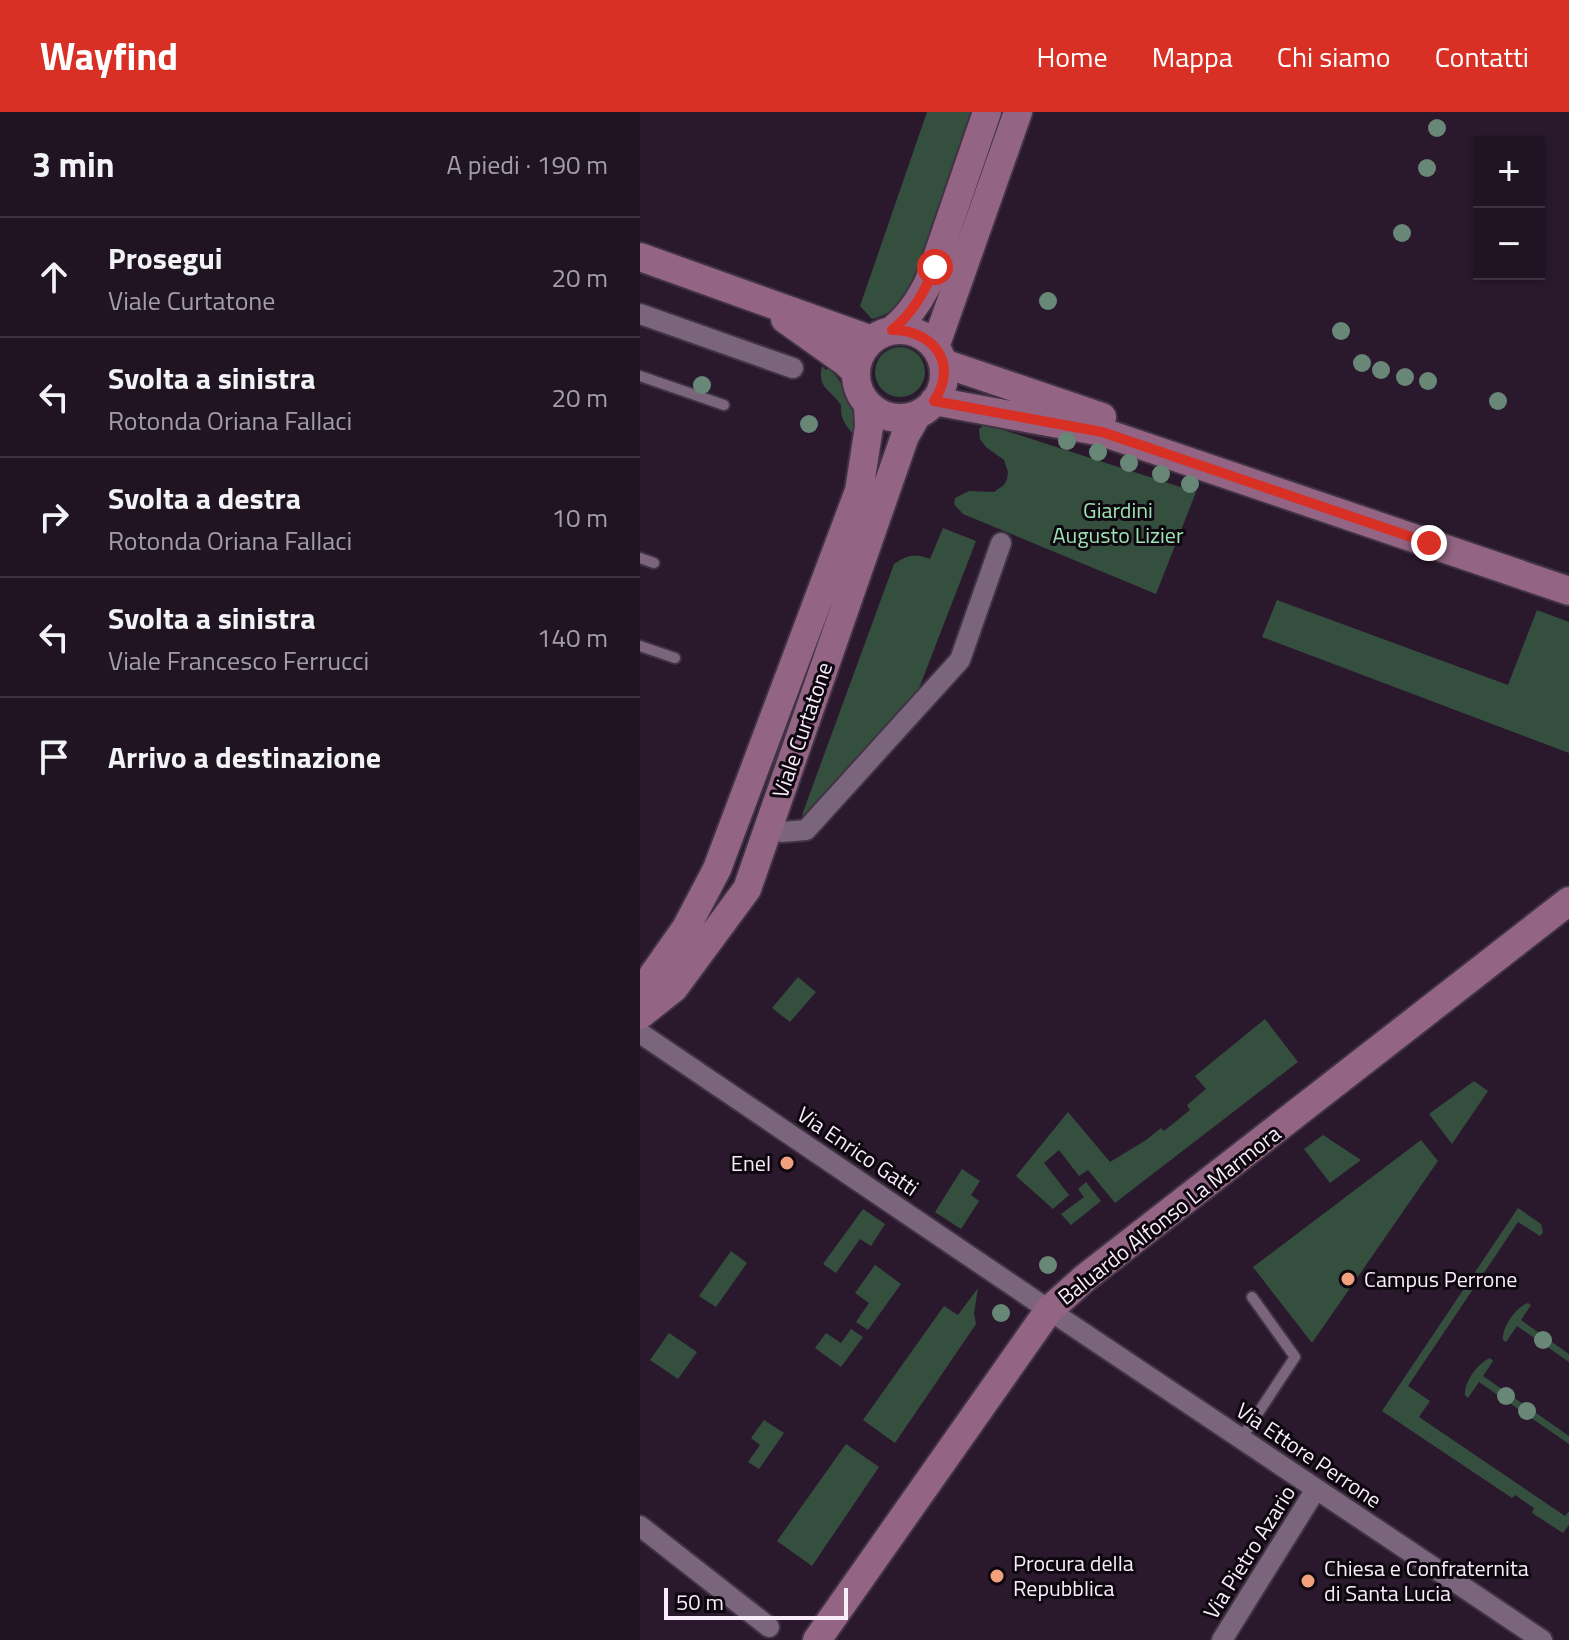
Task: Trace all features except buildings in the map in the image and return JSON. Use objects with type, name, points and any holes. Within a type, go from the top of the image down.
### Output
[{"type":"street","points":[[987,112],[923,294],[904,321],[864,349],[858,361],[858,386],[868,405],[892,418],[906,418],[926,408],[943,384],[939,355],[1018,112]]},
{"type":"street","points":[[640,257],[758,300],[882,335],[906,330],[918,334],[928,340],[939,355],[1569,575]]},
{"type":"street","points":[[758,300],[856,372]]},
{"type":"street","points":[[640,314],[793,368]]},
{"type":"street","name":"Viale Curtatone","points":[[640,1001],[658,967],[686,928],[717,869],[859,491],[869,427],[868,405]]},
{"type":"street","points":[[926,408],[1102,432],[1569,591]]},
{"type":"street","name":"Viale Curtatone","points":[[640,1015],[674,988],[747,889],[905,436],[926,408]]},
{"type":"street","points":[[767,829],[782,832],[806,830],[960,660],[1001,543]]},
{"type":"street","name":"Baluardo Alfonso La Marmora","points":[[817,1640],[1049,1310],[1098,1268],[1569,901]]},
{"type":"street","name":"Via Enrico Gatti","points":[[640,1033],[1049,1310]]},
{"type":"street","name":"Via Ettore Perrone","points":[[1049,1310],[1536,1638]]},
{"type":"street","name":"Via Pietro Azario","points":[[1222,1640],[1316,1489]]},
{"type":"street","points":[[640,1526],[769,1627]]},
{"type":"lane","points":[[640,376],[724,405]]},
{"type":"lane","points":[[640,558],[654,563]]},
{"type":"lane","points":[[640,646],[675,658]]},
{"type":"lane","points":[[1241,1439],[1295,1357],[1252,1297]]},
{"type":"green space","points":[[927,112],[971,112],[916,277],[899,304],[888,313],[872,319],[860,306]]},
{"type":"green space","points":[[900,347],[917,355],[925,372],[917,389],[900,397],[883,389],[875,372],[883,355]]},
{"type":"green space","points":[[822,366],[833,372],[846,393],[855,416],[855,436],[844,422],[841,405],[821,380]]},
{"type":"green space","name":"Giardini Augusto Lizier","points":[[985,424],[1196,492],[1156,594],[963,514],[954,504],[955,498],[969,491],[994,492],[1007,479],[1004,460],[980,439],[979,429]]},
{"type":"green space","points":[[943,528],[976,541],[916,696],[807,818],[802,815],[894,564],[911,556],[930,559]]},
{"type":"green space","points":[[1277,600],[1508,685],[1537,610],[1569,622],[1569,753],[1262,637]]},
{"type":"green space","points":[[798,977],[816,992],[790,1022],[772,1008]]},
{"type":"green space","points":[[1265,1019],[1298,1062],[1115,1203],[1088,1170],[1079,1176],[1059,1150],[1044,1163],[1069,1195],[1053,1209],[1016,1176],[1068,1112],[1110,1162],[1161,1128],[1164,1131],[1190,1110],[1187,1105],[1206,1089],[1195,1076]]},
{"type":"green space","points":[[1474,1081],[1488,1091],[1452,1144],[1429,1114]]},
{"type":"green space","points":[[1323,1135],[1361,1160],[1330,1183],[1304,1149]]},
{"type":"green space","points":[[1421,1140],[1438,1161],[1312,1343],[1253,1267]]},
{"type":"green space","points":[[962,1169],[980,1181],[971,1195],[979,1201],[961,1229],[935,1212]]},
{"type":"green space","points":[[1086,1182],[1101,1201],[1071,1225],[1061,1214],[1084,1197],[1078,1189]]},
{"type":"green space","points":[[1518,1208],[1541,1224],[1543,1232],[1540,1236],[1518,1222],[1408,1386],[1430,1401],[1419,1417],[1565,1516],[1569,1511],[1569,1525],[1563,1533],[1532,1513],[1534,1508],[1515,1495],[1512,1498],[1382,1411]]},
{"type":"green space","points":[[863,1209],[885,1224],[871,1246],[860,1239],[836,1273],[823,1264]]},
{"type":"green space","points":[[731,1251],[747,1263],[716,1307],[699,1296]]},
{"type":"green space","points":[[875,1265],[901,1284],[868,1330],[856,1322],[869,1303],[855,1293]]},
{"type":"green space","points":[[978,1288],[974,1313],[976,1324],[895,1443],[863,1420],[944,1306],[958,1315]]},
{"type":"green space","points":[[1528,1303],[1531,1305],[1521,1320],[1569,1354],[1569,1362],[1517,1326],[1506,1342],[1503,1340],[1511,1318]]},
{"type":"green space","points":[[851,1329],[863,1337],[841,1367],[815,1348],[826,1333],[841,1343]]},
{"type":"green space","points":[[669,1333],[697,1352],[678,1379],[650,1360]]},
{"type":"green space","points":[[1490,1358],[1493,1361],[1483,1376],[1569,1436],[1569,1444],[1479,1382],[1468,1398],[1465,1395],[1473,1374]]},
{"type":"green space","points":[[764,1420],[784,1433],[759,1469],[748,1462],[760,1445],[751,1438]]},
{"type":"green space","points":[[846,1444],[879,1467],[812,1566],[777,1541]]},
{"type":"place","name":"Enel","points":[[787,1163]]},
{"type":"place","name":"Campus Perrone","points":[[1348,1279]]},
{"type":"place","name":"Procura della Repubblica","points":[[997,1576]]},
{"type":"place","name":"Chiesa e Confraternita di Santa Lucia","points":[[1308,1581]]},
{"type":"route","points":[[935,267],[923,294],[904,321],[892,330],[918,334],[928,340],[940,355],[943,384],[934,401],[1102,432],[1429,543]]}]
